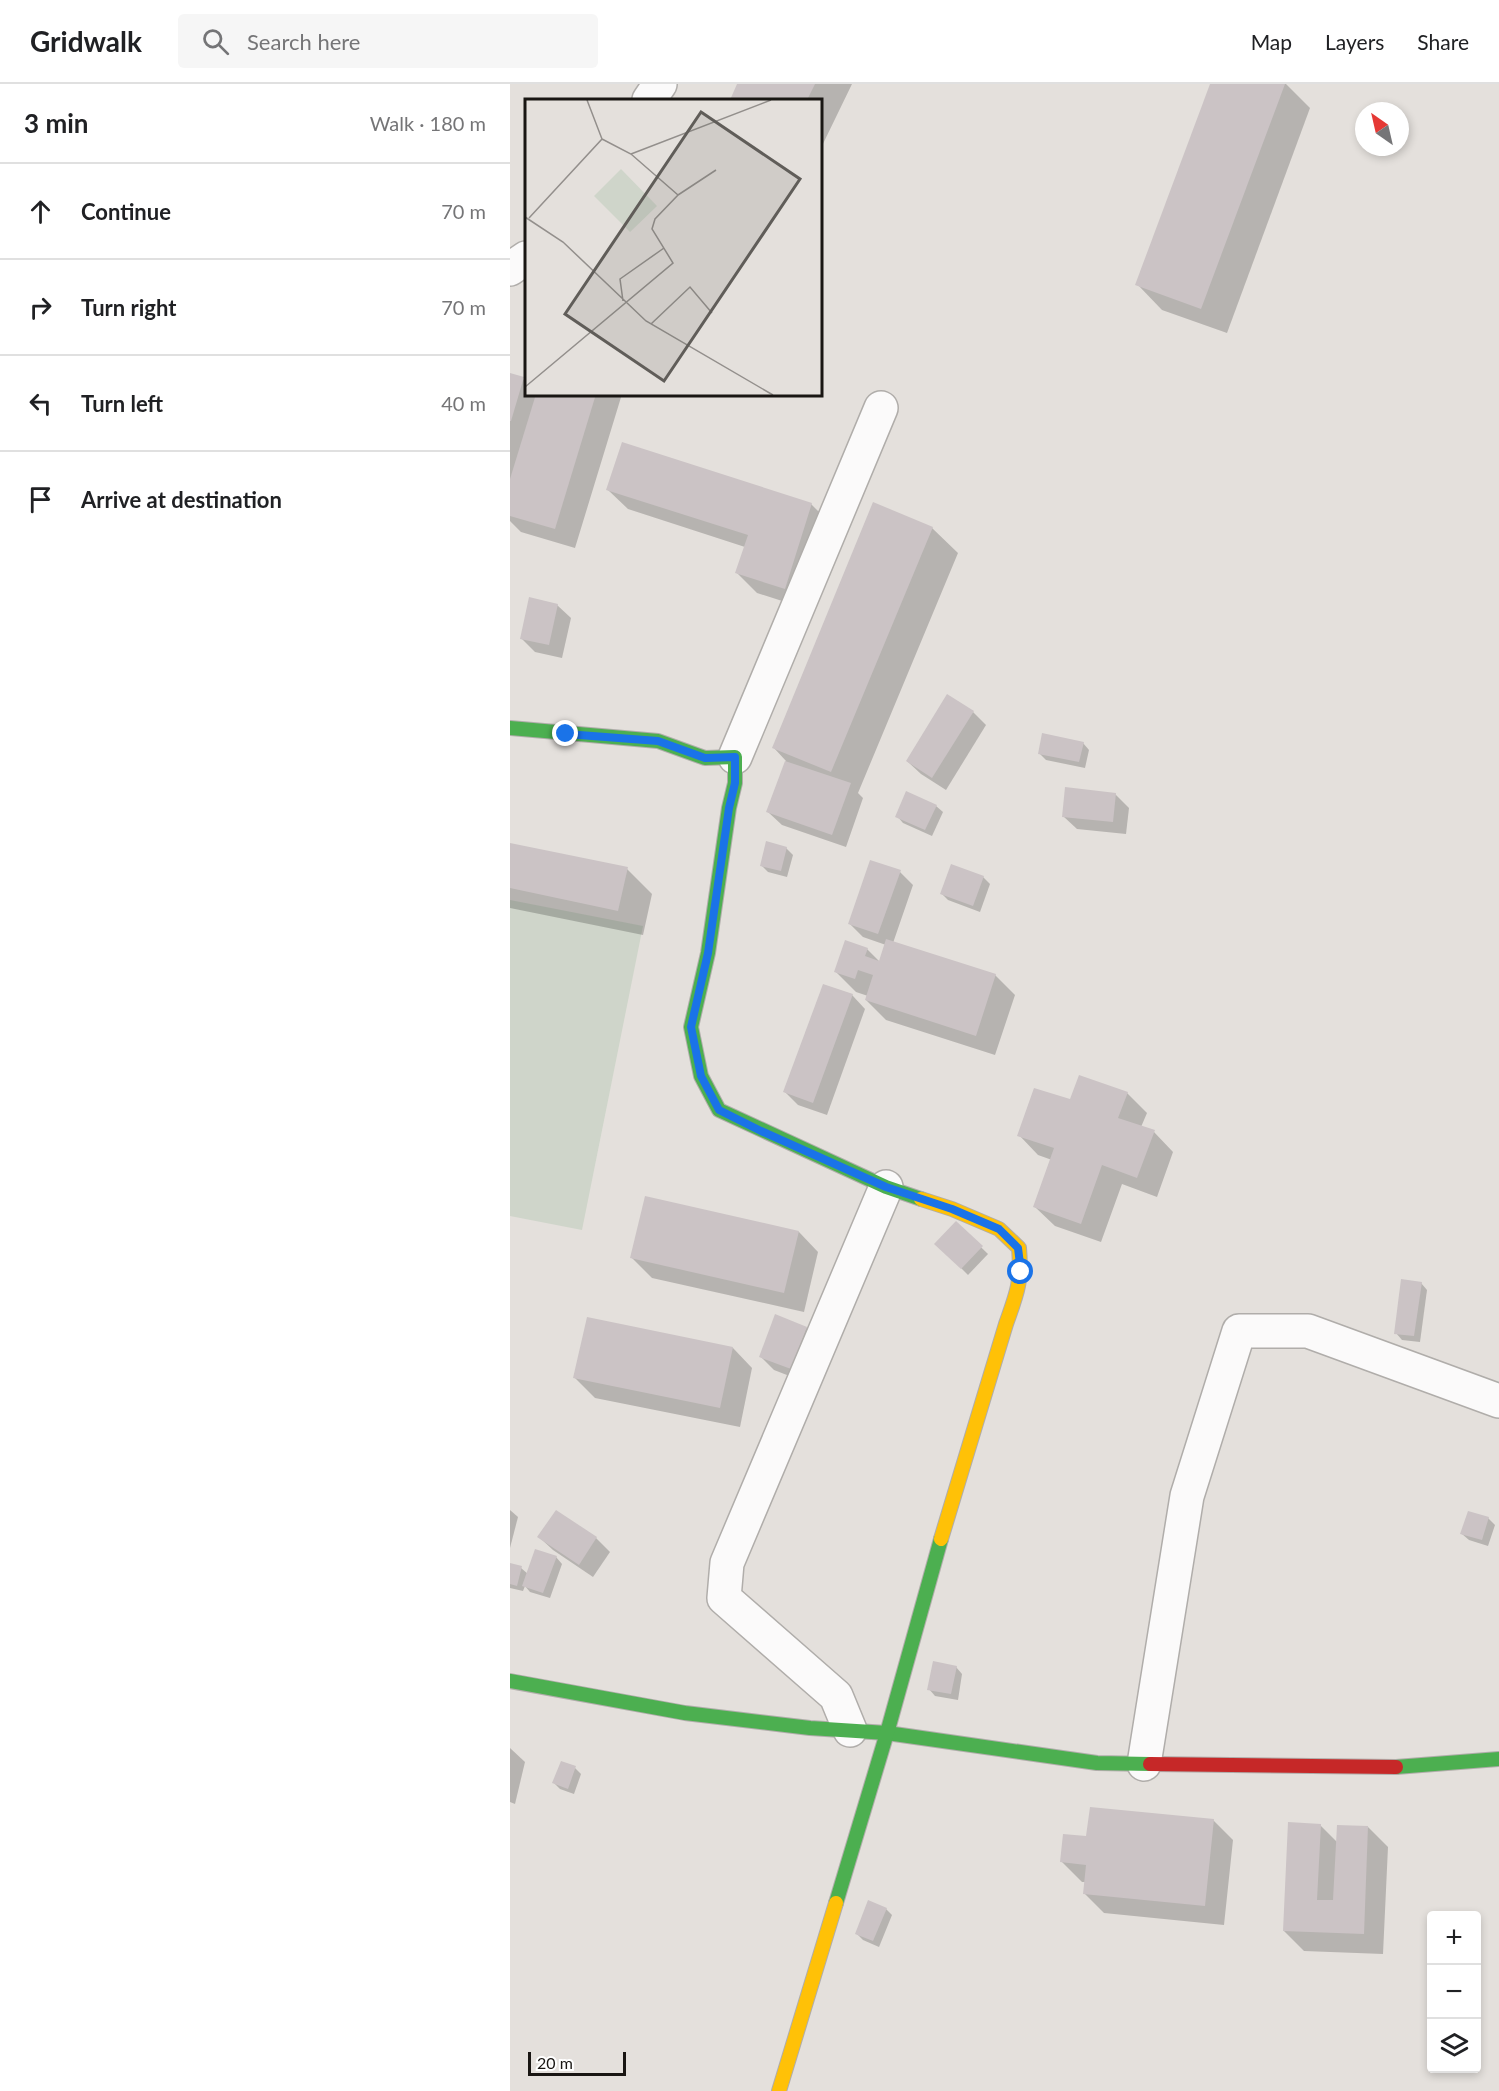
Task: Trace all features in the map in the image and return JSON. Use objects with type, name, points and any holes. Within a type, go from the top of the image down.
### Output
[{"type":"street","points":[[650,99],[660,84]]},
{"type":"street","points":[[510,269],[525,259]]},
{"type":"street","points":[[779,2091],[888,1733],[952,1501],[1018,1291],[1021,1272],[1018,1248],[999,1229],[952,1209],[886,1187],[719,1110],[701,1076],[691,1027],[708,953],[729,808],[735,783],[735,757],[881,408]]},
{"type":"street","points":[[510,728],[658,741],[705,758],[735,757]]},
{"type":"street","points":[[850,1731],[836,1696],[724,1599],[727,1563],[886,1187]]},
{"type":"street","points":[[1144,1764],[1187,1496],[1239,1331],[1308,1330],[1499,1401]]},
{"type":"street","points":[[510,1681],[684,1713],[810,1728],[888,1733],[1097,1763],[1389,1768],[1499,1759]]},
{"type":"shaded area","points":[[510,900],[643,926],[582,1230],[510,1216]]},
{"type":"building","points":[[737,84],[815,84],[808,99],[730,99]]},
{"type":"building","points":[[1210,84],[1285,84],[1201,309],[1135,285]]},
{"type":"building","points":[[510,373],[524,377],[511,421],[510,421]]},
{"type":"building","points":[[535,396],[595,396],[555,529],[510,516],[510,479]]},
{"type":"building","points":[[622,442],[812,503],[785,589],[735,573],[748,535],[606,490]]},
{"type":"building","points":[[873,502],[933,527],[831,772],[772,748]]},
{"type":"building","points":[[529,597],[558,604],[549,645],[520,639]]},
{"type":"building","points":[[947,694],[974,711],[932,778],[906,761]]},
{"type":"building","points":[[1042,733],[1084,742],[1079,762],[1038,754]]},
{"type":"building","points":[[785,761],[851,783],[832,835],[766,812]]},
{"type":"building","points":[[1065,787],[1116,793],[1113,822],[1062,817]]},
{"type":"building","points":[[906,791],[937,805],[925,830],[895,817]]},
{"type":"building","points":[[766,841],[787,847],[781,871],[760,866]]},
{"type":"building","points":[[510,843],[628,867],[618,911],[510,888]]},
{"type":"building","points":[[870,860],[901,870],[878,934],[848,924]]},
{"type":"building","points":[[951,864],[984,876],[973,906],[940,894]]},
{"type":"building","points":[[886,939],[996,974],[976,1036],[865,1000],[873,975],[858,970],[855,979],[834,972],[845,940],[868,948],[865,956],[879,961]]},
{"type":"building","points":[[823,984],[853,994],[813,1103],[783,1092]]},
{"type":"building","points":[[1079,1075],[1128,1092],[1118,1118],[1155,1130],[1137,1178],[1102,1165],[1081,1224],[1033,1207],[1054,1148],[1017,1136],[1034,1088],[1070,1099]]},
{"type":"building","points":[[645,1196],[799,1231],[784,1293],[630,1258]]},
{"type":"building","points":[[956,1221],[983,1246],[961,1269],[934,1244]]},
{"type":"building","points":[[1401,1279],[1422,1282],[1414,1336],[1394,1334]]},
{"type":"building","points":[[775,1314],[807,1327],[791,1369],[759,1357]]},
{"type":"building","points":[[587,1317],[733,1347],[720,1408],[573,1378]]},
{"type":"building","points":[[556,1510],[597,1537],[579,1565],[537,1537]]},
{"type":"building","points":[[1468,1511],[1489,1517],[1482,1540],[1460,1534]]},
{"type":"building","points":[[535,1549],[557,1556],[543,1593],[522,1586]]},
{"type":"building","points":[[510,1563],[522,1566],[517,1586],[510,1584]]},
{"type":"building","points":[[933,1661],[957,1666],[951,1694],[927,1690]]},
{"type":"building","points":[[561,1761],[576,1766],[568,1789],[552,1783]]},
{"type":"building","points":[[1090,1807],[1214,1819],[1205,1906],[1083,1894],[1086,1865],[1060,1862],[1063,1834],[1086,1836]]},
{"type":"building","points":[[1288,1822],[1321,1824],[1317,1900],[1333,1900],[1337,1825],[1368,1826],[1364,1934],[1283,1931]]},
{"type":"building","points":[[868,1900],[887,1908],[873,1941],[855,1934]]},
{"type":"traffic: fast","points":[[510,728],[658,741],[705,758],[735,757],[735,783],[729,808],[708,953],[691,1027],[701,1076],[719,1110],[886,1187],[921,1199]]},
{"type":"traffic: fast","points":[[836,1903],[887,1733],[941,1539]]},
{"type":"traffic: fast","points":[[510,1681],[685,1713],[810,1728],[887,1733],[1097,1763],[1150,1764]]},
{"type":"traffic: fast","points":[[1396,1767],[1499,1759]]},
{"type":"traffic: slow","points":[[921,1199],[999,1229],[1019,1248],[1020,1260],[1016,1295],[941,1539]]},
{"type":"traffic: slow","points":[[779,2091],[836,1903]]},
{"type":"traffic: jam","points":[[1150,1764],[1396,1767]]},
{"type":"route","points":[[566,734],[658,741],[705,758],[735,757],[735,783],[729,808],[708,953],[691,1027],[701,1076],[719,1110],[886,1187],[952,1209],[999,1229],[1018,1248],[1021,1272]]}]
